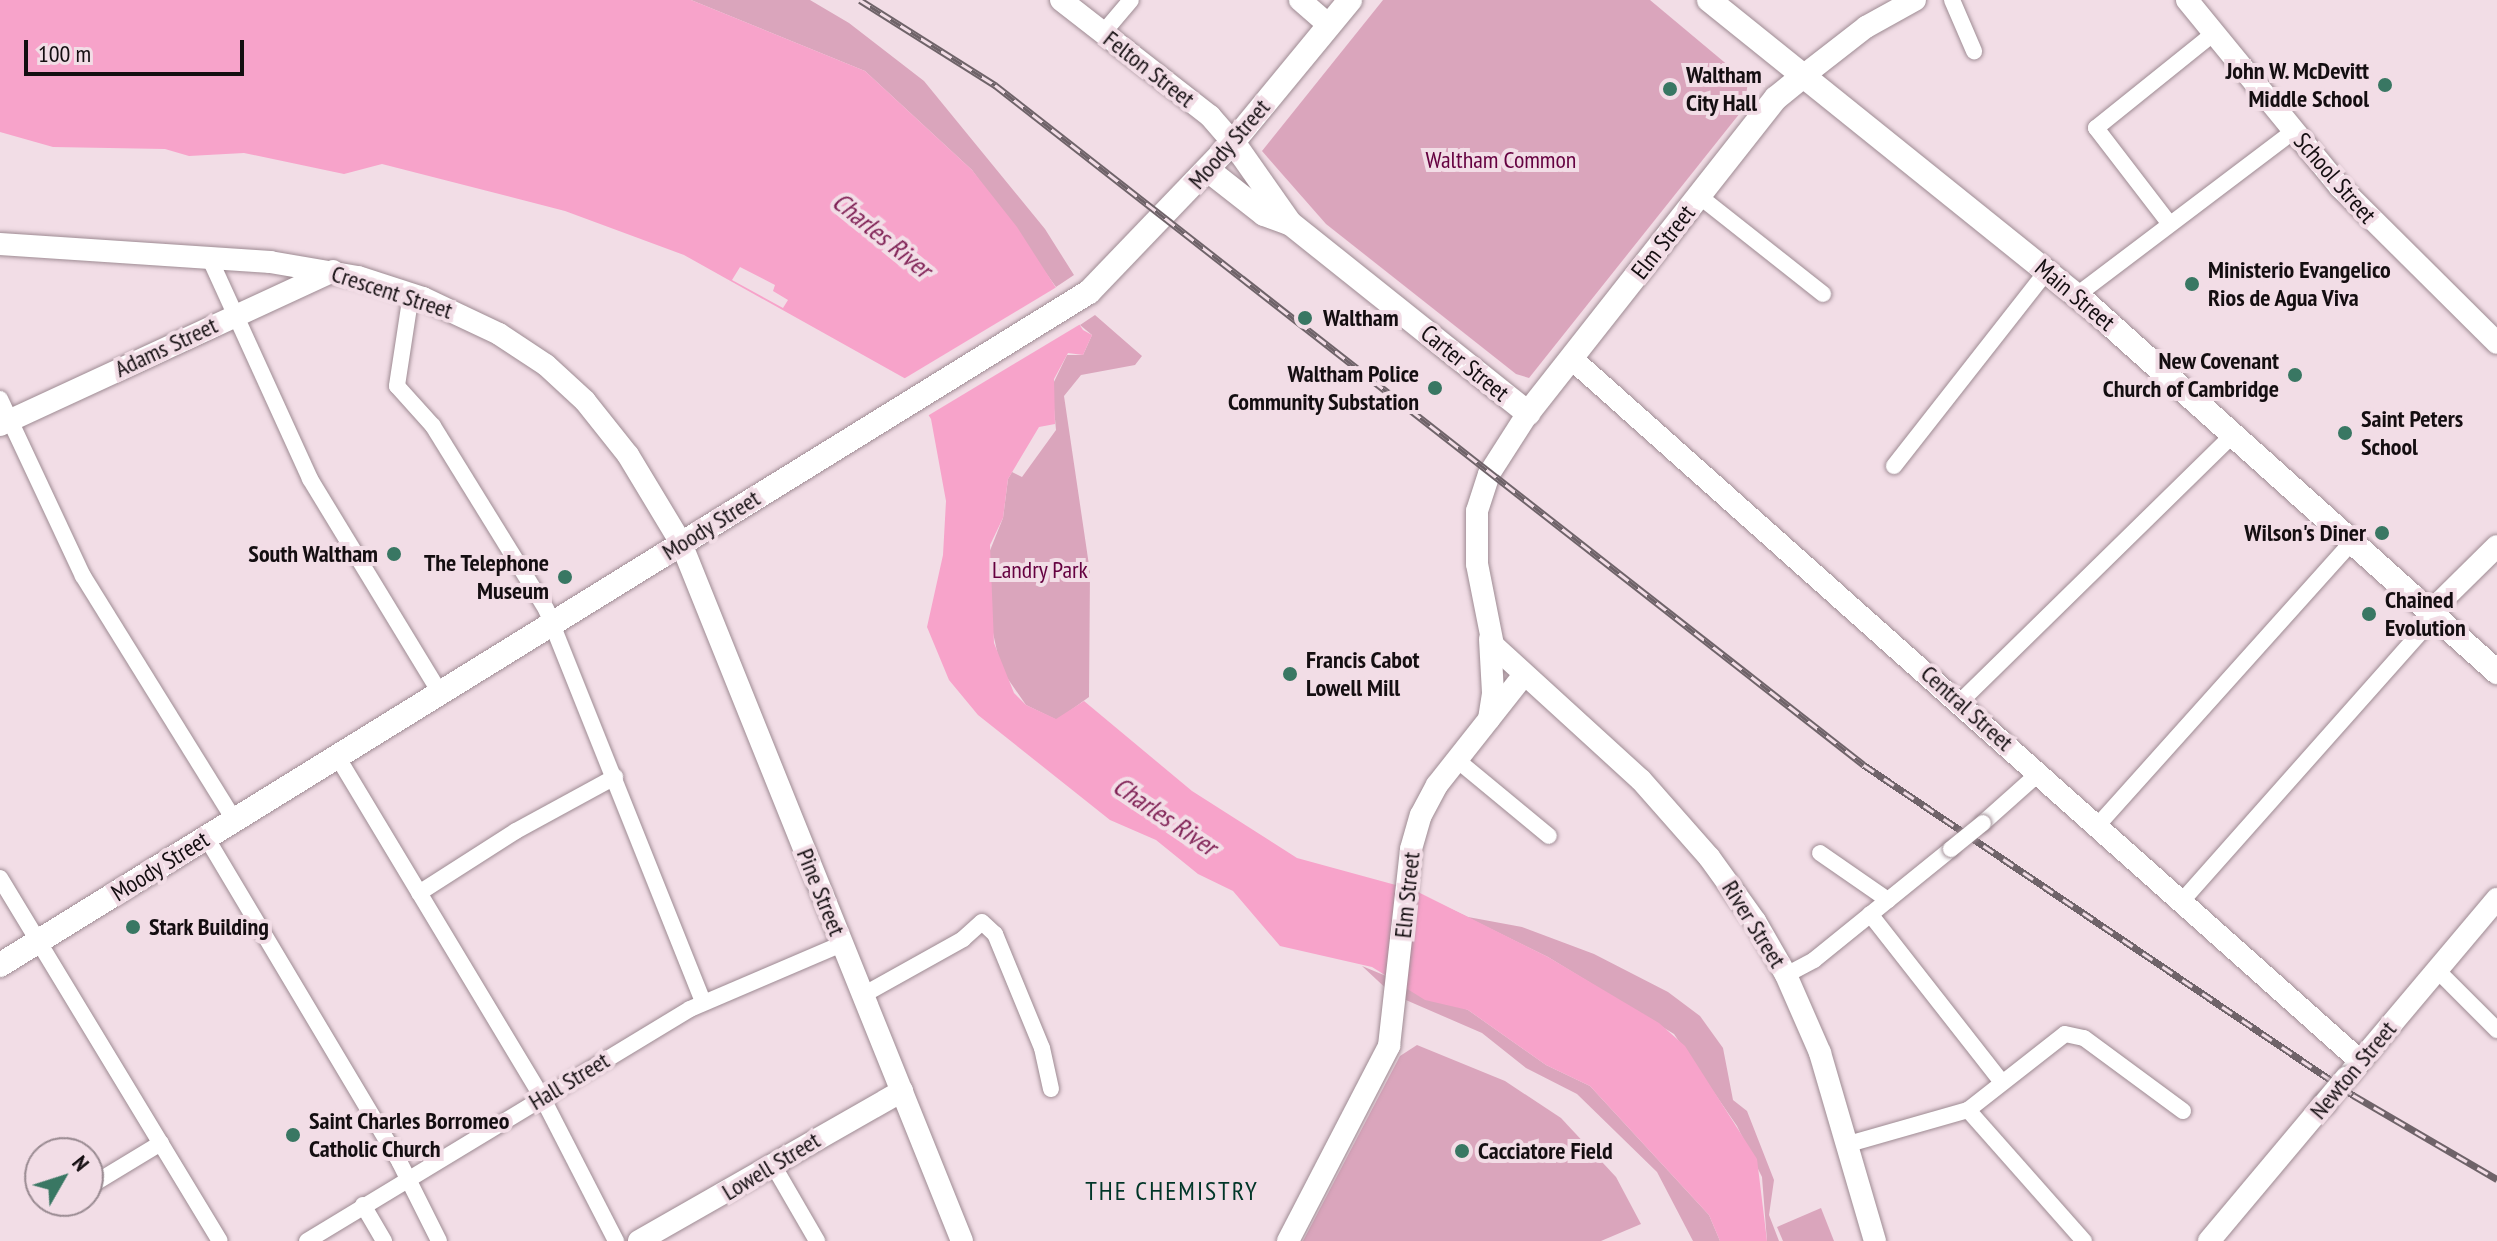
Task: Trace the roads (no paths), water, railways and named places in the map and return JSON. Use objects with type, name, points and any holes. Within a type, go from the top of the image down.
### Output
[{"type":"main road","name":"Moody Street","points":[[0,965],[1073,303],[1110,274],[1208,170],[1350,0]]},
{"type":"main road","name":"Main Street","points":[[1709,0],[2077,295],[2497,672]]},
{"type":"main road","name":"Elm Street","points":[[1528,413],[1776,98],[1803,76]]},
{"type":"main road","name":"Carter Street","points":[[1233,142],[1290,223],[1528,413]]},
{"type":"main road","name":"Carter Street","points":[[1208,170],[1264,214],[1290,223]]},
{"type":"street","name":"Felton Street","points":[[1061,0],[1214,120],[1233,142]]},
{"type":"street","points":[[1103,33],[1131,0]]},
{"type":"street","points":[[1300,0],[1329,25]]},
{"type":"street","points":[[1803,76],[1866,27],[1915,0]]},
{"type":"street","points":[[1952,0],[1974,51]]},
{"type":"street","name":"School Street","points":[[2187,0],[2358,206],[2497,343]]},
{"type":"street","points":[[2169,223],[2096,128],[2214,33]]},
{"type":"street","points":[[2077,295],[2294,131]]},
{"type":"street","points":[[1699,196],[1823,294]]},
{"type":"street","name":"Crescent Street","points":[[0,244],[209,257],[333,271],[411,294],[499,334],[571,386],[628,455],[681,543]]},
{"type":"street","points":[[209,257],[310,479],[440,693]]},
{"type":"street","name":"Adams Street","points":[[5,422],[333,271]]},
{"type":"street","points":[[1894,466],[2047,271]]},
{"type":"street","points":[[411,294],[397,386],[430,421],[552,623],[703,1002]]},
{"type":"street","name":"Central Street","points":[[1571,358],[2182,901],[2353,1070]]},
{"type":"street","points":[[0,399],[5,422],[83,576],[234,820]]},
{"type":"street","name":"Elm Street","points":[[1288,1241],[1384,1059],[1394,1020],[1409,863],[1423,809],[1524,675],[1498,653],[1490,633],[1478,573],[1481,492],[1528,413]]},
{"type":"street","points":[[1960,702],[2234,434]]},
{"type":"street","points":[[2098,825],[2352,542]]},
{"type":"street","name":"Pine Street","points":[[681,543],[962,1241]]},
{"type":"street","points":[[2182,901],[2431,615],[2497,546]]},
{"type":"street","points":[[1488,721],[1493,693],[1490,633]]},
{"type":"street","name":"River Street","points":[[1524,675],[1600,737],[1684,826],[1732,886],[1786,975],[1823,1060],[1875,1241]]},
{"type":"street","points":[[337,756],[542,1097],[616,1241]]},
{"type":"street","points":[[1457,760],[1549,836]]},
{"type":"street","points":[[1786,975],[1888,900],[2039,773]]},
{"type":"street","points":[[419,893],[516,831],[615,777]]},
{"type":"street","points":[[206,837],[408,1178],[439,1241]]},
{"type":"street","points":[[1820,853],[1888,900]]},
{"type":"street","points":[[0,878],[220,1241]]},
{"type":"street","name":"Newton Street","points":[[2209,1241],[2497,899]]},
{"type":"street","points":[[1870,914],[2001,1081]]},
{"type":"street","points":[[863,995],[963,939],[982,922],[995,934],[1037,1035],[1051,1089]]},
{"type":"street","name":"Hall Street","points":[[307,1241],[703,1002],[842,944]]},
{"type":"street","points":[[2437,970],[2497,1030]]},
{"type":"street","points":[[1845,1145],[1968,1110],[2043,1046],[2072,1034],[2084,1038],[2183,1111]]},
{"type":"street","name":"Lowell Street","points":[[639,1241],[902,1091]]},
{"type":"street","points":[[1968,1110],[2084,1241]]},
{"type":"street","points":[[104,1178],[161,1143]]},
{"type":"street","points":[[773,1165],[817,1241]]},
{"type":"street","points":[[363,1205],[384,1241]]},
{"type":"water","name":"Charles River","points":[[0,0],[691,0],[865,71],[972,170],[1017,227],[1083,330],[1092,335],[1083,355],[1068,353],[1054,379],[1055,424],[1039,427],[1008,479],[1003,518],[990,545],[994,643],[1014,693],[1026,705],[1056,719],[1084,701],[1192,791],[1297,858],[1414,890],[1548,957],[1659,1023],[1685,1046],[1757,1159],[1767,1241],[1720,1241],[1709,1215],[1590,1086],[1546,1065],[1468,1010],[1425,1000],[1372,967],[1280,946],[1233,891],[1198,874],[1156,840],[1110,820],[978,715],[949,680],[927,627],[943,555],[946,501],[931,419],[906,379],[684,255],[565,211],[382,164],[344,174],[244,153],[189,156],[165,149],[53,147],[0,132]]},
{"type":"railway","points":[[860,0],[995,85],[1864,765],[2353,1095],[2497,1179]]},
{"type":"place","name":"John W. McDevitt Middle School","points":[[2385,85]]},
{"type":"place","name":"Waltham City Hall","points":[[1670,89]]},
{"type":"place","name":"Ministerio Evangelico Rios de Agua Viva","points":[[2192,284]]},
{"type":"place","name":"Waltham","points":[[1305,318]]},
{"type":"place","name":"New Covenant Church of Cambridge","points":[[2295,375]]},
{"type":"place","name":"Waltham Police Community Substation","points":[[1435,388]]},
{"type":"place","name":"Saint Peters School","points":[[2345,433]]},
{"type":"place","name":"Wilson's Diner","points":[[2382,533]]},
{"type":"place","name":"South Waltham","points":[[394,554]]},
{"type":"place","name":"The Telephone Museum","points":[[565,577]]},
{"type":"place","name":"Chained Evolution","points":[[2369,614]]},
{"type":"place","name":"Francis Cabot Lowell Mill","points":[[1290,674]]},
{"type":"place","name":"Stark Building","points":[[133,927]]},
{"type":"place","name":"Saint Charles Borromeo Catholic Church","points":[[293,1135]]},
{"type":"place","name":"Cacciatore Field","points":[[1462,1151]]},
{"type":"district","name":"THE CHEMISTRY","points":[[1172,1191]]},
{"type":"park label","name":"Waltham Common","points":[[1501,160]]},
{"type":"park label","name":"Landry Park","points":[[1040,570]]}]
